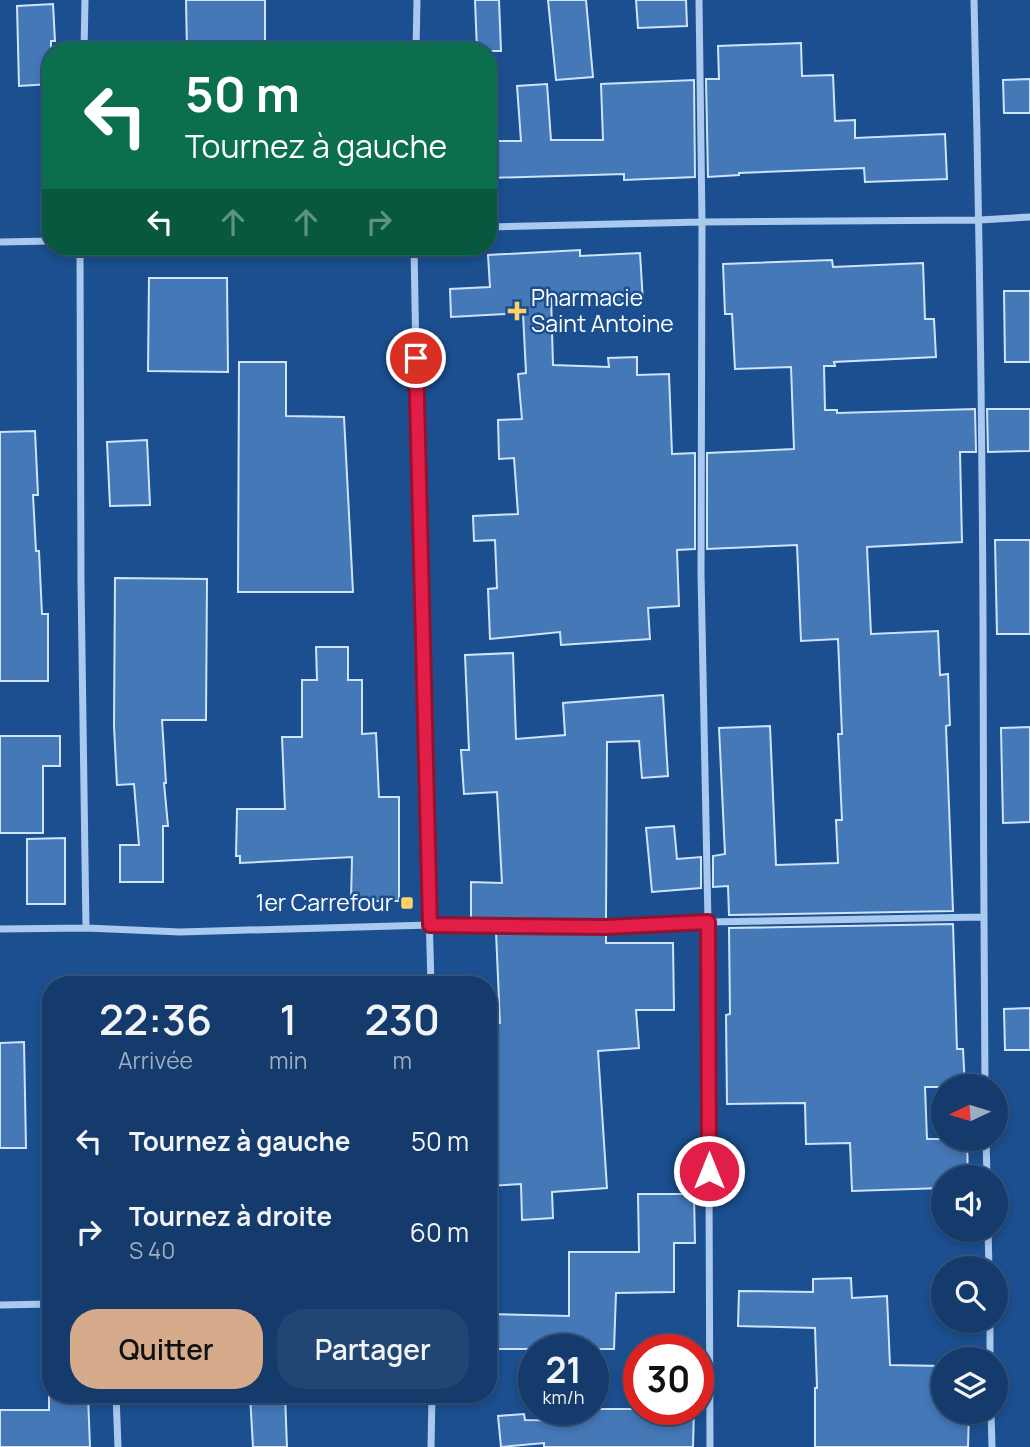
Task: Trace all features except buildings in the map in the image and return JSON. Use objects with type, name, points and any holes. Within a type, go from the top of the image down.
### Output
[{"type":"street","points":[[84,42],[85,0]]},
{"type":"street","points":[[416,42],[417,0]]},
{"type":"street","points":[[699,0],[702,222],[701,574],[708,922],[710,1447]]},
{"type":"street","points":[[974,0],[980,220],[985,1074]]},
{"type":"street","points":[[497,227],[1030,217]]},
{"type":"street","points":[[0,242],[42,241]]},
{"type":"street","points":[[80,256],[86,928]]},
{"type":"street","points":[[414,256],[431,976]]},
{"type":"street","points":[[0,929],[86,928],[180,932],[430,925],[605,927],[708,922],[982,917]]},
{"type":"street","points":[[0,1306],[42,1304]]},
{"type":"street","points":[[116,1403],[118,1447]]},
{"type":"street","points":[[431,1447],[432,1403]]},
{"type":"street","points":[[991,1424],[992,1447]]},
{"type":"place","name":"Pharmacie Saint Antoine","points":[[517,311]]},
{"type":"place","name":"1er Carrefour","points":[[407,903]]},
{"type":"route","points":[[416,358],[430,925],[605,927],[708,922],[709,1171]]}]
